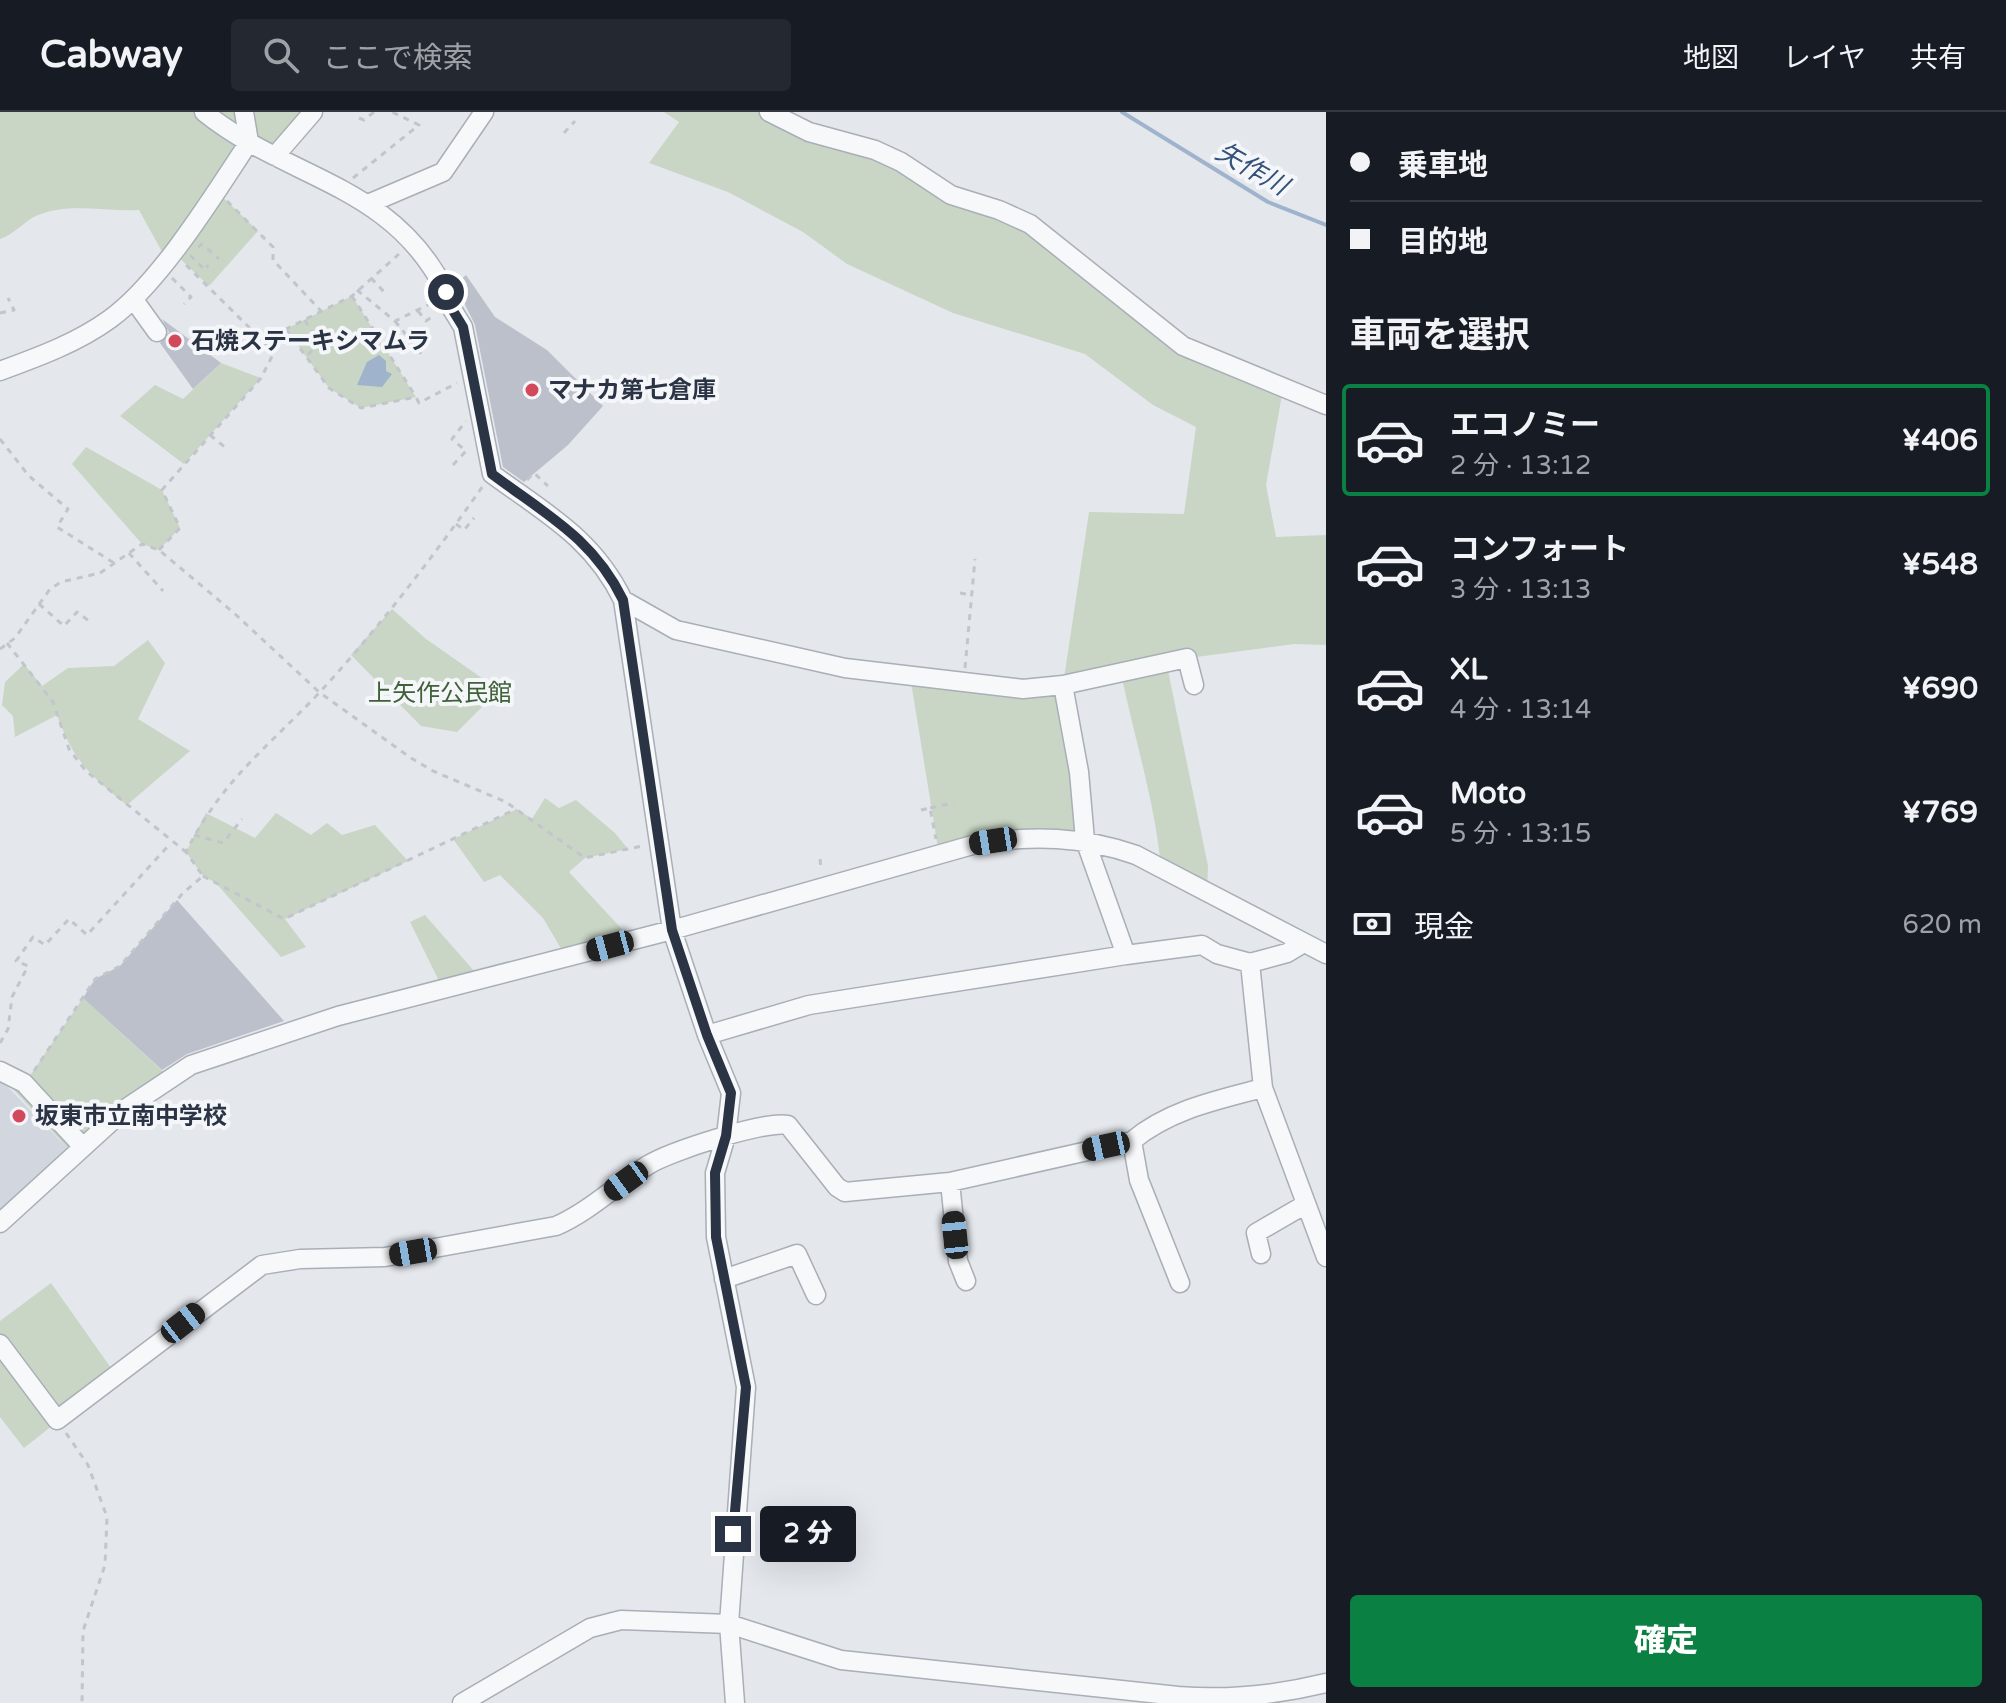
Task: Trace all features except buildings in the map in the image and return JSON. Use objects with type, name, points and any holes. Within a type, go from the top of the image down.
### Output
[{"type":"street","points":[[204,112],[249,142],[296,163],[368,204],[414,241],[436,273],[446,292],[444,296],[463,327],[492,474],[587,543],[610,574],[623,600],[672,930],[707,1035],[731,1093],[726,1136],[715,1173],[716,1237],[746,1387],[729,1624],[735,1703]]},
{"type":"street","points":[[0,371],[64,347],[108,321],[134,300],[249,142],[244,112]]},
{"type":"street","points":[[275,156],[313,112]]},
{"type":"street","points":[[368,204],[443,172],[484,112]]},
{"type":"street","points":[[769,112],[809,132],[875,150],[901,162],[951,195],[999,210],[1030,224],[1183,346],[1326,405]]},
{"type":"street","points":[[134,300],[157,332]]},
{"type":"street","points":[[623,600],[676,630],[845,668],[1023,689],[1063,685],[1187,658],[1194,685]]},
{"type":"street","points":[[1063,685],[1079,772],[1085,840],[1126,955]]},
{"type":"street","points":[[0,1223],[125,1109],[191,1065],[338,1016],[672,930],[939,854],[1010,838],[1085,840],[1136,855],[1326,954]]},
{"type":"street","points":[[707,1035],[809,1005],[1126,955],[1202,945],[1217,954],[1250,963],[1287,953],[1302,944]]},
{"type":"street","points":[[1250,963],[1263,1088],[1326,1257]]},
{"type":"street","points":[[0,1071],[24,1083],[83,1147]]},
{"type":"street","points":[[0,1344],[57,1420],[262,1265],[300,1259],[385,1257],[556,1226],[577,1217],[650,1164],[764,1124],[788,1125],[837,1187],[845,1192],[950,1182],[1132,1141],[1151,1125],[1186,1110],[1263,1088]]},
{"type":"street","points":[[1132,1141],[1139,1180],[1180,1283]]},
{"type":"street","points":[[950,1182],[958,1261],[966,1281]]},
{"type":"street","points":[[1261,1254],[1256,1233],[1306,1204]]},
{"type":"street","points":[[724,1279],[797,1254],[816,1295]]},
{"type":"street","points":[[462,1703],[590,1628],[621,1620],[729,1624],[841,1660],[1210,1699],[1282,1693],[1326,1683]]},
{"type":"path","points":[[359,118],[364,120],[374,112]]},
{"type":"path","points":[[341,189],[419,125],[392,112]]},
{"type":"path","points":[[564,133],[575,121]]},
{"type":"path","points":[[216,191],[273,247],[273,260],[321,311]]},
{"type":"path","points":[[159,550],[180,528],[162,490],[261,378],[286,329],[352,296],[414,241]]},
{"type":"path","points":[[208,265],[205,270],[190,256],[202,244],[219,259]]},
{"type":"path","points":[[172,251],[274,352]]},
{"type":"path","points":[[160,266],[191,297],[184,304]]},
{"type":"path","points":[[371,278],[387,295]]},
{"type":"path","points":[[356,290],[395,321],[422,355]]},
{"type":"path","points":[[352,296],[419,403],[473,375]]},
{"type":"path","points":[[395,321],[444,296]]},
{"type":"path","points":[[0,313],[14,310],[8,298]]},
{"type":"path","points":[[418,311],[426,321],[432,317]]},
{"type":"path","points":[[305,320],[318,344],[306,357]]},
{"type":"path","points":[[286,329],[329,388],[361,408],[416,397]]},
{"type":"path","points":[[355,341],[374,330]]},
{"type":"path","points":[[236,394],[242,399]]},
{"type":"path","points":[[453,465],[466,451],[452,439],[479,405]]},
{"type":"path","points":[[209,435],[226,448]]},
{"type":"path","points":[[0,439],[29,476],[68,509],[57,527],[114,563]]},
{"type":"path","points":[[186,852],[223,790],[319,692],[410,588],[492,474]]},
{"type":"path","points":[[456,524],[464,530],[474,518]]},
{"type":"path","points":[[0,649],[50,589],[61,582],[100,573],[142,544],[159,550],[234,613],[319,692],[433,771],[517,809],[585,858],[657,841]]},
{"type":"path","points":[[129,553],[163,591]]},
{"type":"path","points":[[964,683],[975,559]]},
{"type":"path","points":[[960,593],[972,595]]},
{"type":"path","points":[[39,604],[64,626],[77,612],[89,621]]},
{"type":"path","points":[[7,643],[53,702],[69,749],[86,771],[186,852],[203,876],[284,919],[517,809]]},
{"type":"path","points":[[921,810],[954,803]]},
{"type":"path","points":[[930,808],[939,854]]},
{"type":"path","points":[[194,835],[223,843],[242,819]]},
{"type":"path","points":[[0,1043],[8,1029],[12,997],[28,966],[16,961],[33,937],[45,945],[69,919],[87,935],[169,845]]},
{"type":"path","points":[[24,1083],[95,979],[120,966],[183,893],[203,876]]},
{"type":"path","points":[[57,1420],[88,1465],[107,1517],[105,1565],[83,1631],[82,1703]]},
{"type":"shaded area","name":"坂東市立南中学校","points":[[0,1079],[69,1150],[0,1210]]},
{"type":"green space","points":[[0,112],[314,112],[275,156],[248,142],[216,191],[258,231],[209,286],[172,251],[166,259],[139,210],[75,208],[50,211],[0,239]]},
{"type":"green space","points":[[664,112],[771,112],[999,210],[1183,346],[1283,389],[1266,485],[1276,537],[1326,535],[1326,645],[1294,644],[1166,661],[1208,866],[1207,891],[1161,867],[1149,794],[1121,673],[1063,685],[1089,512],[1184,514],[1196,427],[1153,405],[1085,354],[953,313],[847,264],[803,232],[728,192],[649,163],[679,122]]},
{"type":"green space","points":[[352,296],[416,397],[361,408],[329,388],[286,329]]},
{"type":"green space","points":[[221,363],[261,378],[184,464],[120,416],[155,385],[183,399]]},
{"type":"green space","points":[[86,447],[162,490],[180,528],[159,550],[142,544],[72,464]]},
{"type":"green space","name":"上矢作公民館","points":[[392,609],[426,639],[499,690],[457,732],[421,726],[351,655]]},
{"type":"green space","points":[[148,640],[165,663],[138,719],[190,751],[127,805],[76,756],[57,715],[15,737],[13,716],[2,705],[5,682],[24,664],[42,686],[68,668],[114,666]]},
{"type":"green space","points":[[910,676],[1063,685],[1085,840],[939,854]]},
{"type":"green space","points":[[545,798],[559,808],[576,800],[615,833],[628,849],[585,858],[569,872],[632,940],[566,957],[543,918],[500,875],[484,882],[453,839],[517,809],[532,819]]},
{"type":"green space","points":[[206,813],[255,838],[276,813],[311,835],[327,823],[342,835],[375,825],[408,861],[285,919],[306,947],[281,957],[216,883],[203,876],[186,852]]},
{"type":"green space","points":[[425,915],[481,979],[443,989],[410,922]]},
{"type":"green space","points":[[83,998],[169,1077],[75,1156],[13,1089],[0,1082],[0,1070],[25,1083]]},
{"type":"green space","points":[[51,1283],[116,1375],[24,1448],[0,1417],[0,1321]]},
{"type":"water","points":[[379,355],[386,361],[386,371],[392,374],[382,387],[357,385],[367,362]]},
{"type":"waterway","name":"矢作川","points":[[1122,112],[1268,202],[1326,225]]},
{"type":"place","name":"石焼ステーキシマムラ","points":[[175,341]]},
{"type":"place","name":"マナカ第七倉庫","points":[[532,390]]},
{"type":"place","name":"坂東市立南中学校","points":[[19,1116]]},
{"type":"route","points":[[446,292],[444,296],[463,327],[492,474],[587,543],[610,574],[623,600],[672,930],[707,1035],[731,1093],[726,1136],[715,1173],[716,1237],[746,1387],[733,1534]]}]
